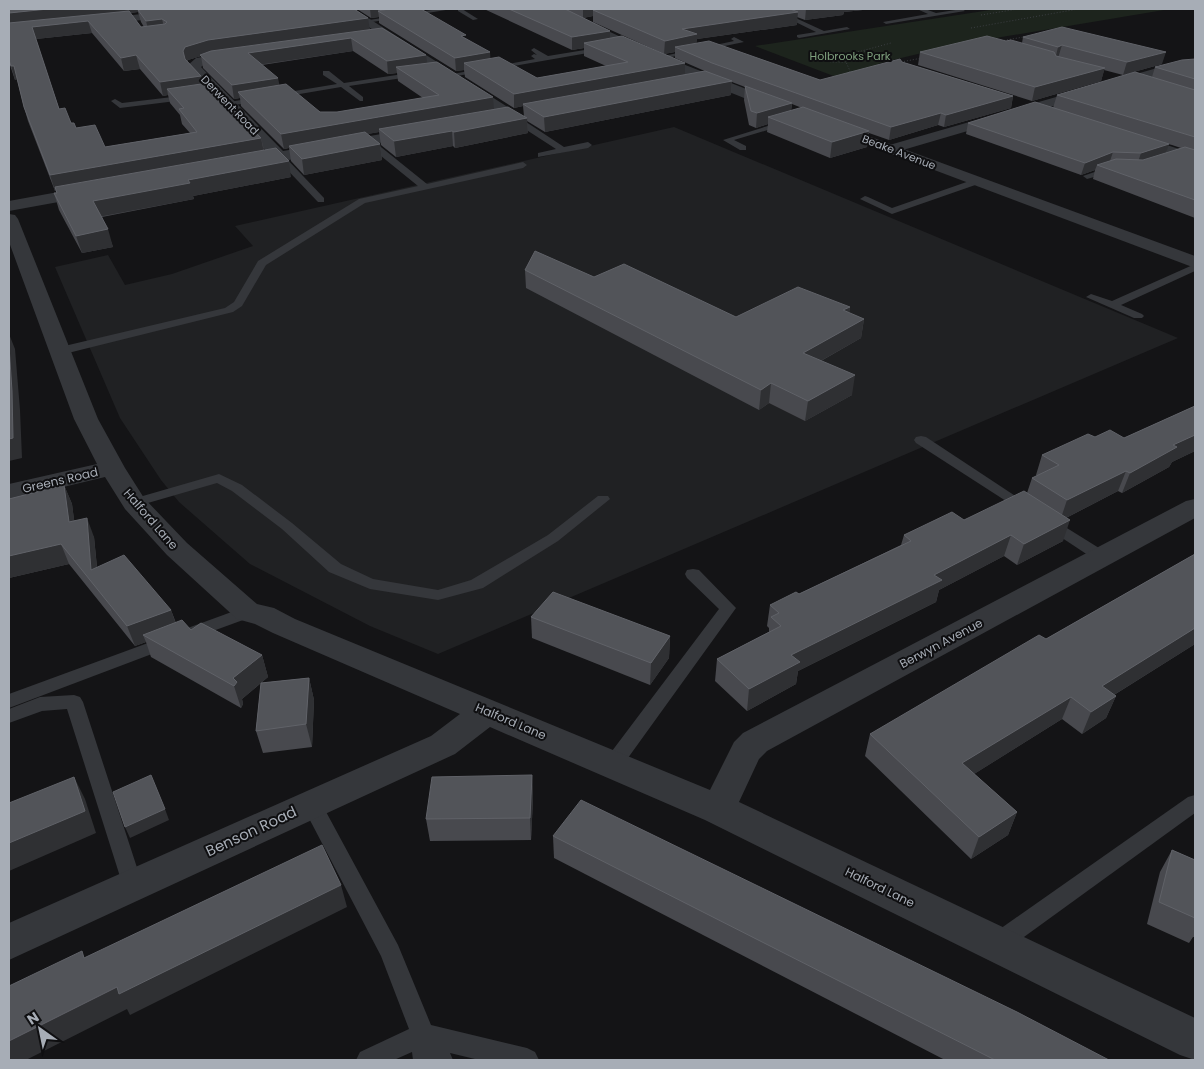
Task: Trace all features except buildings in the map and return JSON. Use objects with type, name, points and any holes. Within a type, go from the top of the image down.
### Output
[{"type":"street","points":[[86,23],[136,21],[207,9]]},
{"type":"street","points":[[347,9],[511,115]]},
{"type":"street","points":[[552,9],[627,45],[799,117]]},
{"type":"street","points":[[757,13],[790,9]]},
{"type":"street","points":[[367,36],[386,34]]},
{"type":"street","name":"Derwent Road","points":[[250,53],[206,60],[194,65],[194,68],[213,93],[229,104],[280,157]]},
{"type":"street","points":[[1150,58],[1178,66]]},
{"type":"street","points":[[891,149],[1178,66],[1195,66]]},
{"type":"street","points":[[1095,74],[1156,86]]},
{"type":"street","points":[[677,84],[706,79]]},
{"type":"street","points":[[1011,101],[1057,115]]},
{"type":"street","points":[[491,119],[532,111]]},
{"type":"street","name":"Beake Avenue","points":[[817,121],[1195,262]]},
{"type":"street","points":[[232,165],[434,129]]},
{"type":"street","points":[[1121,135],[1190,157]]},
{"type":"street","points":[[9,206],[106,188]]},
{"type":"street","name":"Halford Lane","points":[[9,219],[86,419],[112,468],[134,503],[187,558],[248,612],[263,615],[284,626],[718,809],[1195,1040]]},
{"type":"street","name":"Greens Road","points":[[9,492],[112,468]]},
{"type":"street","name":"Berwyn Avenue","points":[[718,809],[746,751],[755,742],[1195,508]]},
{"type":"street","name":"Benson Road","points":[[9,942],[311,803],[443,745],[467,728],[486,710]]},
{"type":"lane","points":[[366,21],[449,9]]},
{"type":"lane","points":[[459,10],[471,9]]},
{"type":"lane","points":[[920,9],[936,15]]},
{"type":"lane","points":[[459,10],[475,19]]},
{"type":"lane","points":[[774,10],[823,33]]},
{"type":"lane","points":[[886,22],[962,11]]},
{"type":"lane","points":[[577,21],[595,18]]},
{"type":"lane","points":[[799,36],[847,29]]},
{"type":"lane","points":[[657,58],[737,41],[751,46]]},
{"type":"lane","points":[[442,72],[548,61],[627,45]]},
{"type":"lane","points":[[530,48],[548,61]]},
{"type":"lane","points":[[534,56],[548,61]]},
{"type":"lane","points":[[326,72],[360,99]]},
{"type":"lane","points":[[229,104],[424,72]]},
{"type":"lane","points":[[119,107],[198,95]]},
{"type":"lane","points":[[511,115],[563,150]]},
{"type":"lane","points":[[727,140],[799,117]]},
{"type":"lane","points":[[717,135],[743,148]]},
{"type":"lane","points":[[368,141],[424,187]]},
{"type":"lane","points":[[541,155],[588,145]]},
{"type":"lane","points":[[280,157],[321,200]]},
{"type":"lane","points":[[1166,161],[1190,157]]},
{"type":"lane","points":[[60,351],[229,310],[238,304],[262,263],[362,202],[523,165]]},
{"type":"lane","points":[[1087,176],[1110,169],[1119,169]]},
{"type":"lane","points":[[865,199],[892,210],[978,182]]},
{"type":"lane","points":[[1112,305],[1195,267]]},
{"type":"lane","points":[[1091,297],[1138,316]]},
{"type":"lane","points":[[921,440],[1102,557]]},
{"type":"lane","points":[[134,503],[219,478],[237,488],[273,515],[335,568],[370,584],[438,595],[477,584],[553,538],[603,499]]},
{"type":"lane","points":[[613,764],[728,608],[693,574]]},
{"type":"lane","points":[[9,701],[248,612]]},
{"type":"lane","points":[[9,716],[40,704],[74,702],[133,886]]},
{"type":"lane","points":[[311,803],[390,952],[423,1035],[440,1060]]},
{"type":"lane","points":[[996,944],[1195,803]]},
{"type":"lane","points":[[423,1035],[425,1060]]},
{"type":"lane","points":[[368,1060],[423,1035],[527,1060]]},
{"type":"path","points":[[999,42],[1028,36]]},
{"type":"path","points":[[863,50],[907,64]]},
{"type":"path","points":[[901,62],[928,56]]},
{"type":"shaded area","points":[[674,127],[1178,338],[438,654],[370,626],[250,564],[179,502],[161,480],[120,418],[55,267],[108,255],[125,285],[172,274],[253,246],[235,226]]},
{"type":"green space","name":"Holbrooks Park","points":[[997,9],[1170,9],[960,44],[880,63],[860,78],[844,80],[755,46]]}]
